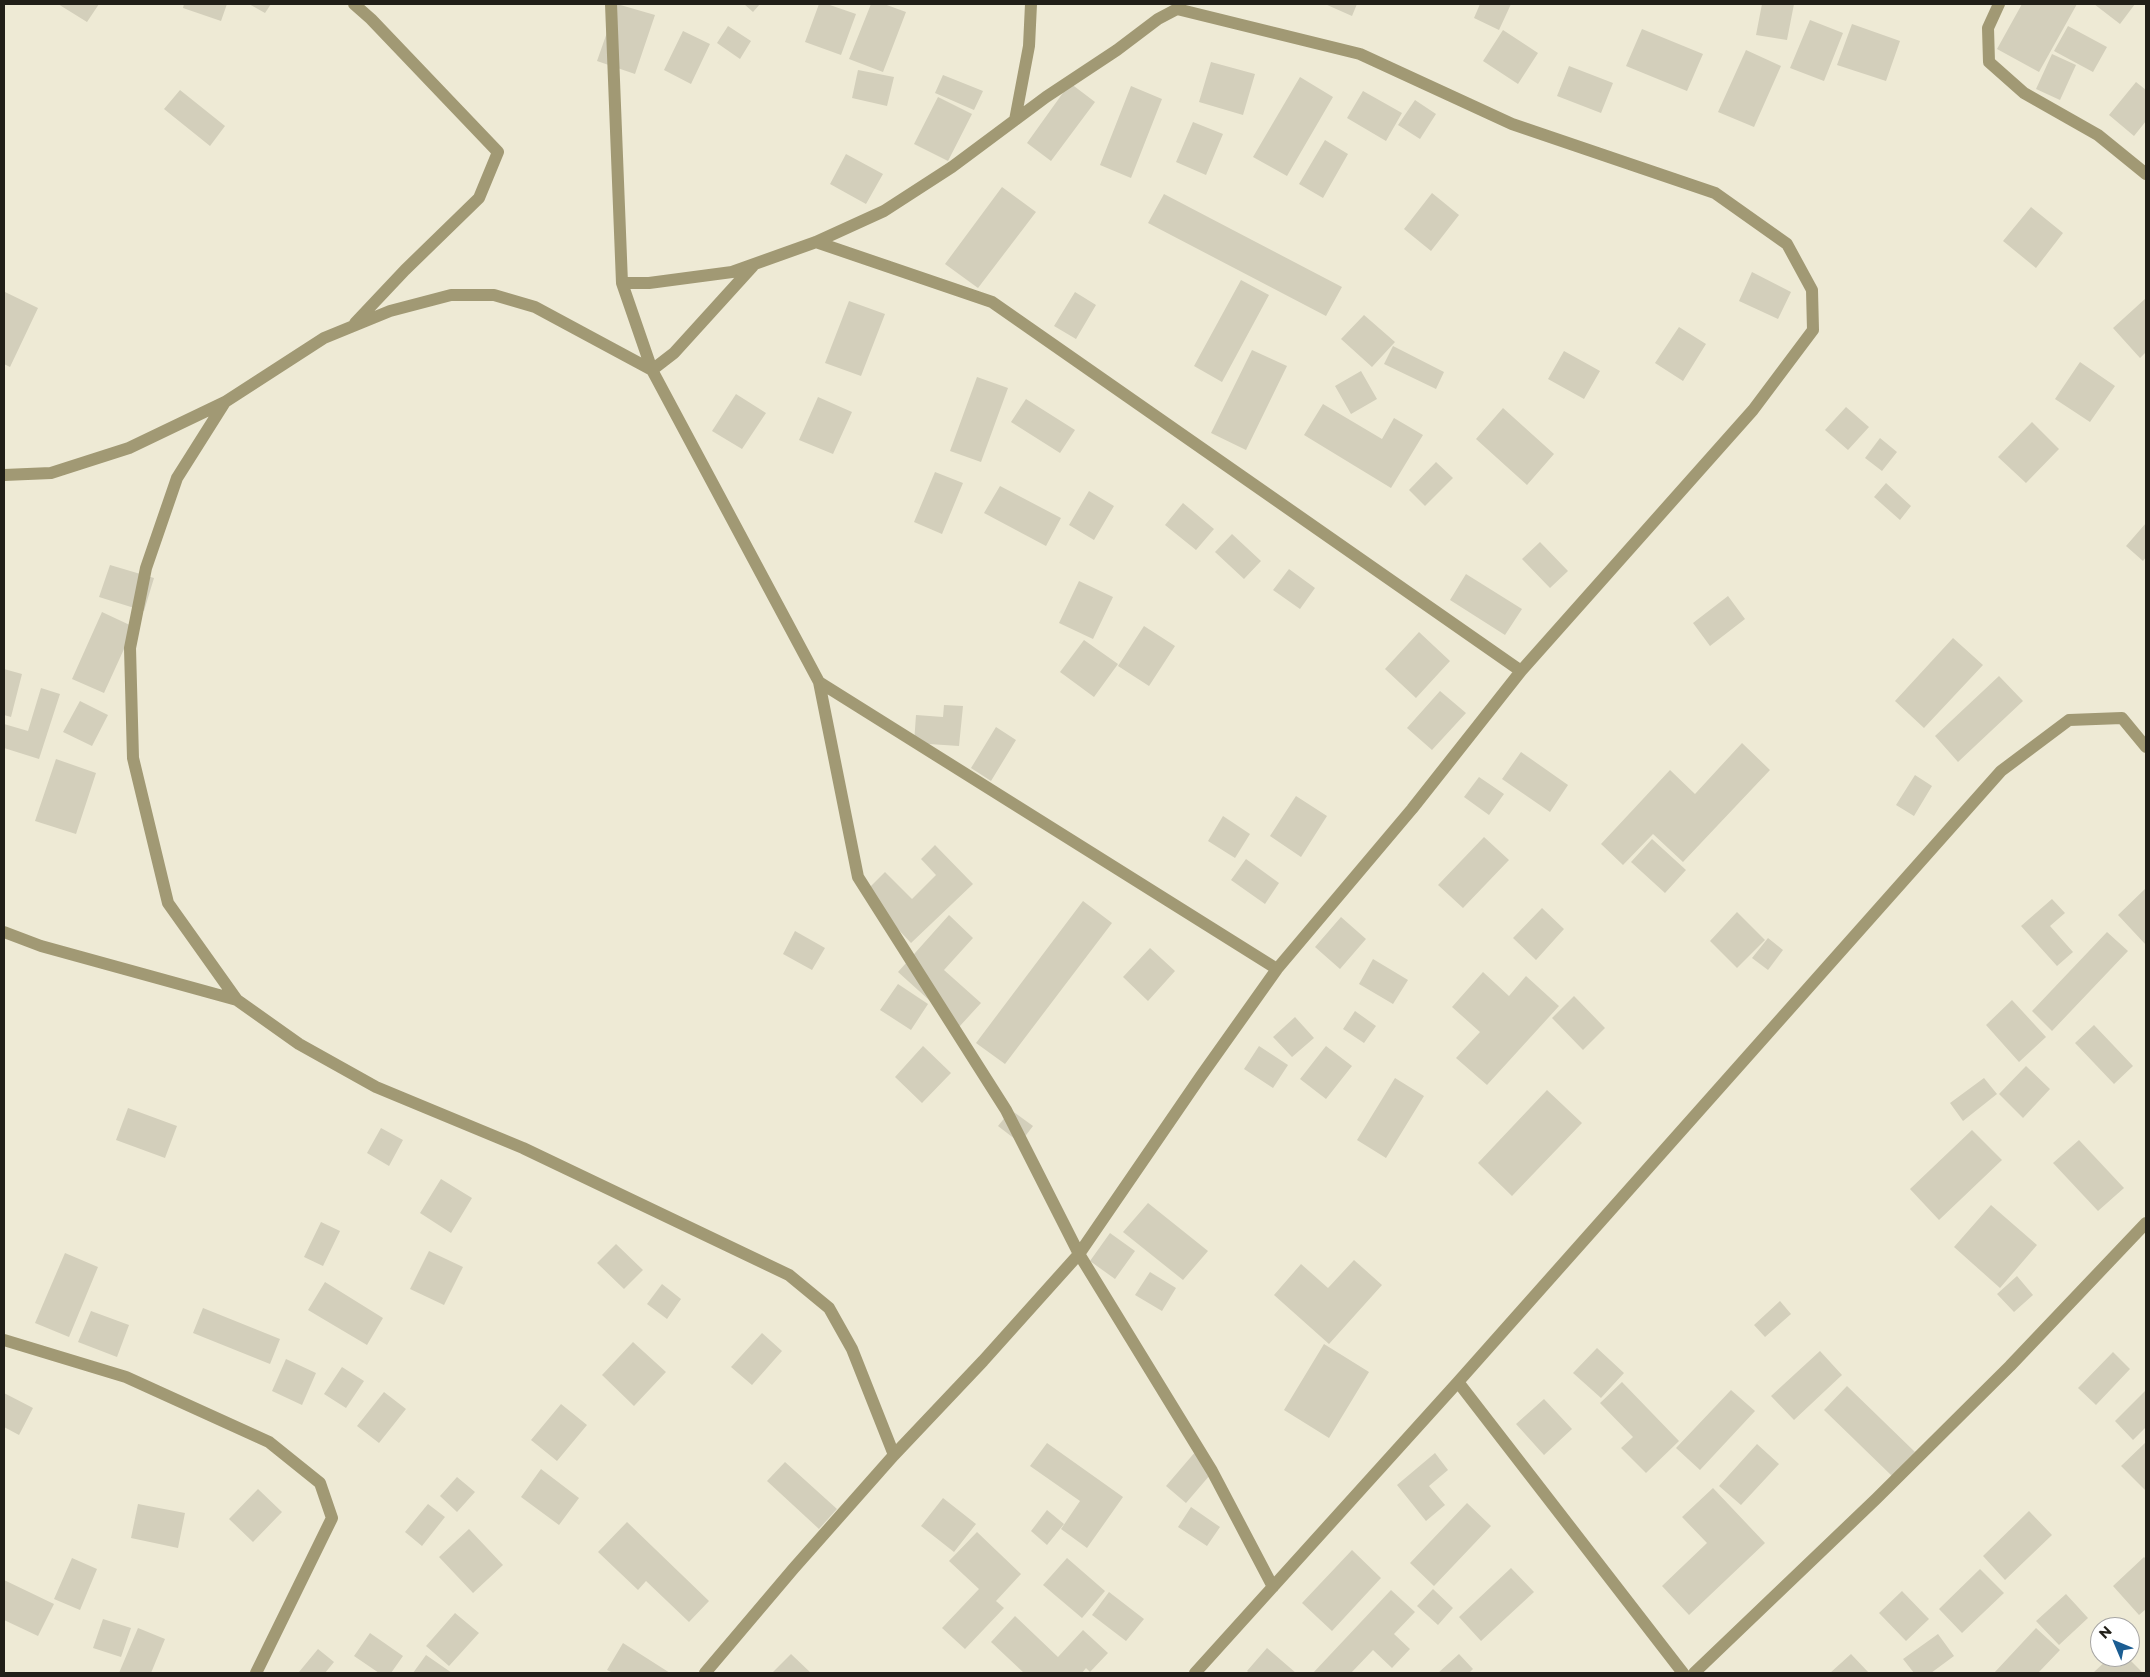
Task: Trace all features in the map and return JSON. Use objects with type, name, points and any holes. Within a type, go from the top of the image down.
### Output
[{"type":"street","points":[[352,326],[405,270],[479,198],[498,152],[371,19],[354,4]]},
{"type":"street","points":[[611,4],[622,283],[652,370],[819,682],[858,877],[1006,1110],[1079,1254],[1212,1471],[1273,1587]]},
{"type":"street","points":[[1014,120],[1029,46],[1030,4]]},
{"type":"street","points":[[1999,4],[1988,28],[1989,62],[2024,93],[2098,135],[2146,174]]},
{"type":"street","points":[[622,283],[649,283],[723,273],[816,242],[884,212],[952,167],[1014,120],[1117,50],[1158,19],[1177,9],[1360,54],[1512,124],[1714,193],[1787,244],[1812,290],[1813,330],[1753,410],[1521,671],[1412,809],[1277,969],[1079,1254],[983,1361],[894,1455],[794,1568],[705,1673]]},
{"type":"street","points":[[816,242],[992,302],[1521,671]]},
{"type":"street","points":[[652,370],[674,352],[756,263]]},
{"type":"street","points":[[4,475],[51,473],[129,448],[225,402],[324,338],[390,311],[452,295],[494,295],[535,307],[652,370]]},
{"type":"street","points":[[225,402],[177,478],[146,568],[130,648],[133,758],[168,903],[237,1000],[299,1044],[376,1087],[523,1148],[789,1275],[829,1308],[852,1349],[894,1455]]},
{"type":"street","points":[[819,682],[1277,969]]},
{"type":"street","points":[[1195,1673],[1458,1382],[2001,771],[2069,720],[2122,718],[2146,747]]},
{"type":"street","points":[[5,937],[237,1000]]},
{"type":"street","points":[[1694,1673],[1876,1499],[2010,1366],[2146,1223]]},
{"type":"street","points":[[4,1340],[126,1377],[269,1442],[320,1484],[332,1518],[256,1673]]},
{"type":"street","points":[[1458,1382],[1683,1673]]},
{"type":"building","points":[[58,4],[99,4],[87,22]]},
{"type":"building","points":[[184,4],[227,4],[221,21],[183,8]]},
{"type":"building","points":[[249,4],[271,4],[265,13]]},
{"type":"building","points":[[617,4],[655,15],[635,74],[597,61]]},
{"type":"building","points":[[744,4],[760,4],[753,12]]},
{"type":"building","points":[[819,4],[827,4],[856,14],[841,55],[805,42]]},
{"type":"building","points":[[871,4],[884,4],[906,12],[883,72],[849,59]]},
{"type":"building","points":[[1325,4],[1357,4],[1352,16]]},
{"type":"building","points":[[1480,4],[1511,4],[1499,30],[1474,18]]},
{"type":"building","points":[[1762,4],[1794,4],[1787,40],[1756,35]]},
{"type":"building","points":[[2022,4],[2077,4],[2039,72],[1997,49]]},
{"type":"building","points":[[2094,4],[2135,4],[2120,24]]},
{"type":"building","points":[[1810,20],[1843,33],[1824,81],[1790,68]]},
{"type":"building","points":[[1852,24],[1900,41],[1886,81],[1837,65]]},
{"type":"building","points":[[728,26],[751,41],[740,59],[717,43]]},
{"type":"building","points":[[2068,26],[2107,47],[2093,72],[2054,51]]},
{"type":"building","points":[[1642,29],[1703,54],[1687,91],[1626,66]]},
{"type":"building","points":[[1503,30],[1538,53],[1518,84],[1483,61]]},
{"type":"building","points":[[683,31],[710,44],[691,84],[664,70]]},
{"type":"building","points":[[1746,50],[1781,66],[1754,127],[1718,112]]},
{"type":"building","points":[[2052,54],[2076,65],[2060,100],[2036,89]]},
{"type":"building","points":[[1211,62],[1255,74],[1243,115],[1199,102]]},
{"type":"building","points":[[1569,66],[1613,83],[1601,113],[1557,96]]},
{"type":"building","points":[[858,70],[894,77],[887,106],[852,98]]},
{"type":"building","points":[[943,75],[983,91],[974,110],[935,93]]},
{"type":"building","points":[[1300,77],[1333,97],[1287,176],[1253,157]]},
{"type":"building","points":[[2136,82],[2146,90],[2146,121],[2134,136],[2109,115]]},
{"type":"building","points":[[1070,83],[1095,102],[1051,161],[1027,143]]},
{"type":"building","points":[[1131,86],[1162,99],[1131,178],[1100,165]]},
{"type":"building","points":[[180,90],[225,126],[210,146],[164,109]]},
{"type":"building","points":[[1363,91],[1402,113],[1386,141],[1347,118]]},
{"type":"building","points":[[938,97],[972,114],[948,161],[914,144]]},
{"type":"building","points":[[1415,100],[1436,114],[1420,139],[1398,125]]},
{"type":"building","points":[[1193,122],[1223,134],[1206,175],[1176,162]]},
{"type":"building","points":[[1325,140],[1348,154],[1323,198],[1299,184]]},
{"type":"building","points":[[846,154],[883,174],[866,204],[830,184]]},
{"type":"building","points":[[1002,187],[1036,212],[978,288],[945,264]]},
{"type":"building","points":[[1432,193],[1459,215],[1431,251],[1404,229]]},
{"type":"building","points":[[1164,194],[1342,287],[1326,316],[1148,223]]},
{"type":"building","points":[[2031,207],[2063,233],[2036,268],[2003,241]]},
{"type":"building","points":[[1752,272],[1791,292],[1778,319],[1739,301]]},
{"type":"building","points":[[1241,280],[1269,295],[1222,382],[1194,366]]},
{"type":"building","points":[[5,292],[38,308],[10,367],[4,364]]},
{"type":"building","points":[[1075,292],[1096,305],[1076,339],[1054,326]]},
{"type":"building","points":[[2146,298],[2146,352],[2140,358],[2113,328]]},
{"type":"building","points":[[849,301],[885,314],[861,376],[825,363]]},
{"type":"building","points":[[1364,315],[1395,342],[1372,367],[1341,339]]},
{"type":"building","points":[[1679,327],[1706,344],[1683,381],[1655,363]]},
{"type":"building","points":[[1393,346],[1444,372],[1436,389],[1384,364]]},
{"type":"building","points":[[1252,350],[1287,366],[1246,450],[1211,433]]},
{"type":"building","points":[[1564,351],[1600,371],[1584,399],[1548,379]]},
{"type":"building","points":[[2080,362],[2115,386],[2090,422],[2055,399]]},
{"type":"building","points":[[1361,371],[1377,399],[1351,414],[1335,386]]},
{"type":"building","points":[[977,377],[1008,388],[981,462],[950,451]]},
{"type":"building","points":[[736,394],[766,413],[742,449],[712,431]]},
{"type":"building","points":[[818,397],[852,412],[833,454],[799,440]]},
{"type":"building","points":[[1026,399],[1075,430],[1060,453],[1011,422]]},
{"type":"building","points":[[1323,404],[1382,439],[1394,418],[1423,435],[1391,488],[1304,435]]},
{"type":"building","points":[[1846,407],[1869,427],[1848,450],[1825,430]]},
{"type":"building","points":[[1503,408],[1554,454],[1527,485],[1476,439]]},
{"type":"building","points":[[2032,422],[2059,449],[2026,483],[1998,457]]},
{"type":"building","points":[[1880,438],[1897,452],[1882,471],[1865,458]]},
{"type":"building","points":[[1436,462],[1453,478],[1425,506],[1409,490]]},
{"type":"building","points":[[935,472],[963,483],[942,534],[914,522]]},
{"type":"building","points":[[1886,483],[1911,506],[1900,520],[1874,497]]},
{"type":"building","points":[[1000,486],[1061,518],[1046,546],[984,513]]},
{"type":"building","points":[[1089,491],[1114,506],[1094,540],[1069,525]]},
{"type":"building","points":[[1183,503],[1214,529],[1196,550],[1165,525]]},
{"type":"building","points":[[2146,523],[2146,557],[2143,561],[2126,546]]},
{"type":"building","points":[[1232,534],[1261,561],[1244,579],[1215,552]]},
{"type":"building","points":[[1540,542],[1568,571],[1550,588],[1522,559]]},
{"type":"building","points":[[110,565],[154,578],[144,611],[99,597]]},
{"type":"building","points":[[1289,569],[1315,588],[1300,609],[1273,590]]},
{"type":"building","points":[[1466,574],[1522,609],[1505,635],[1450,600]]},
{"type":"building","points":[[1079,581],[1113,597],[1093,639],[1059,623]]},
{"type":"building","points":[[1728,596],[1745,619],[1710,646],[1693,623]]},
{"type":"building","points":[[102,612],[134,627],[104,693],[72,679]]},
{"type":"building","points":[[1144,626],[1175,646],[1149,686],[1118,666]]},
{"type":"building","points":[[1419,632],[1450,661],[1416,698],[1385,669]]},
{"type":"building","points":[[1953,638],[1983,665],[1924,728],[1895,701]]},
{"type":"building","points":[[1084,640],[1118,664],[1094,697],[1060,672]]},
{"type":"building","points":[[4,669],[22,674],[11,717],[4,715]]},
{"type":"building","points":[[1999,676],[2023,701],[1958,762],[1935,736]]},
{"type":"building","points":[[41,688],[60,694],[39,759],[4,748],[4,724],[28,731]]},
{"type":"building","points":[[1440,691],[1466,713],[1432,750],[1407,728]]},
{"type":"building","points":[[80,701],[108,715],[92,746],[63,732]]},
{"type":"building","points":[[944,705],[963,706],[959,746],[914,743],[916,715],[943,717]]},
{"type":"building","points":[[996,727],[1016,740],[991,781],[971,768]]},
{"type":"building","points":[[1742,743],[1770,770],[1683,862],[1653,834],[1623,865],[1601,844],[1670,770],[1695,794]]},
{"type":"building","points":[[1521,752],[1568,785],[1550,812],[1502,779]]},
{"type":"building","points":[[56,759],[96,773],[76,834],[35,821]]},
{"type":"building","points":[[1915,775],[1932,786],[1914,816],[1896,805]]},
{"type":"building","points":[[1479,777],[1504,794],[1489,815],[1464,797]]},
{"type":"building","points":[[1296,796],[1327,816],[1301,857],[1270,836]]},
{"type":"building","points":[[1223,816],[1250,834],[1235,858],[1208,841]]},
{"type":"building","points":[[1484,837],[1509,860],[1463,908],[1438,885]]},
{"type":"building","points":[[1652,839],[1686,870],[1665,893],[1631,862]]},
{"type":"building","points":[[935,845],[973,884],[911,943],[864,893],[885,872],[912,899],[936,875],[921,859]]},
{"type":"building","points":[[1246,859],[1279,883],[1265,904],[1231,880]]},
{"type":"building","points":[[2146,888],[2146,945],[2118,915]]},
{"type":"building","points":[[2052,899],[2065,913],[2050,926],[2073,952],[2057,966],[2021,926]]},
{"type":"building","points":[[1083,901],[1112,923],[1005,1064],[976,1043]]},
{"type":"building","points":[[1542,908],[1564,929],[1536,960],[1513,938]]},
{"type":"building","points":[[1737,912],[1765,940],[1737,968],[1710,941]]},
{"type":"building","points":[[949,915],[973,938],[944,970],[981,1003],[959,1027],[898,972]]},
{"type":"building","points":[[1341,917],[1366,939],[1340,969],[1315,947]]},
{"type":"building","points":[[795,931],[825,948],[812,970],[783,954]]},
{"type":"building","points":[[2107,932],[2128,951],[2052,1031],[2032,1011]]},
{"type":"building","points":[[1768,938],[1783,950],[1768,970],[1752,958]]},
{"type":"building","points":[[1150,948],[1175,971],[1148,1001],[1123,977]]},
{"type":"building","points":[[1373,959],[1408,980],[1393,1004],[1359,984]]},
{"type":"building","points":[[1483,972],[1509,996],[1526,976],[1559,1006],[1487,1085],[1456,1058],[1480,1032],[1452,1007]]},
{"type":"building","points":[[898,984],[928,1004],[911,1030],[880,1010]]},
{"type":"building","points":[[1574,996],[1605,1028],[1583,1050],[1552,1018]]},
{"type":"building","points":[[2012,1000],[2046,1037],[2019,1062],[1986,1025]]},
{"type":"building","points":[[1355,1011],[1376,1026],[1364,1043],[1343,1029]]},
{"type":"building","points":[[1295,1017],[1314,1038],[1292,1057],[1273,1037]]},
{"type":"building","points":[[2094,1025],[2133,1066],[2114,1084],[2075,1043]]},
{"type":"building","points":[[923,1046],[951,1073],[922,1103],[895,1077]]},
{"type":"building","points":[[1259,1046],[1288,1065],[1273,1088],[1244,1069]]},
{"type":"building","points":[[1326,1046],[1352,1066],[1326,1099],[1300,1079]]},
{"type":"building","points":[[2026,1066],[2050,1089],[2023,1118],[1999,1094]]},
{"type":"building","points":[[1395,1078],[1424,1096],[1386,1158],[1357,1140]]},
{"type":"building","points":[[1984,1078],[1997,1094],[1963,1121],[1950,1103]]},
{"type":"building","points":[[1547,1090],[1582,1123],[1512,1196],[1478,1163]]},
{"type":"building","points":[[128,1108],[177,1126],[165,1158],[116,1140]]},
{"type":"building","points":[[1011,1110],[1033,1126],[1020,1143],[998,1126]]},
{"type":"building","points":[[381,1128],[403,1140],[389,1166],[367,1153]]},
{"type":"building","points":[[1972,1130],[2002,1160],[1939,1220],[1910,1189]]},
{"type":"building","points":[[2079,1140],[2124,1188],[2098,1211],[2053,1163]]},
{"type":"building","points":[[441,1179],[472,1198],[451,1233],[420,1213]]},
{"type":"building","points":[[1148,1203],[1208,1251],[1183,1280],[1123,1232]]},
{"type":"building","points":[[1991,1205],[2037,1245],[2000,1288],[1954,1247]]},
{"type":"building","points":[[321,1222],[340,1231],[323,1266],[304,1257]]},
{"type":"building","points":[[1110,1233],[1135,1251],[1115,1279],[1090,1261]]},
{"type":"building","points":[[616,1244],[643,1270],[624,1289],[597,1263]]},
{"type":"building","points":[[429,1251],[463,1267],[444,1305],[410,1289]]},
{"type":"building","points":[[65,1253],[98,1267],[69,1337],[35,1323]]},
{"type":"building","points":[[1354,1260],[1382,1285],[1329,1344],[1274,1295],[1301,1264],[1328,1288]]},
{"type":"building","points":[[1150,1272],[1176,1288],[1162,1311],[1135,1295]]},
{"type":"building","points":[[2017,1276],[2033,1295],[2014,1312],[1997,1294]]},
{"type":"building","points":[[325,1282],[383,1318],[367,1345],[308,1310]]},
{"type":"building","points":[[662,1284],[681,1299],[667,1319],[647,1304]]},
{"type":"building","points":[[1780,1301],[1791,1314],[1765,1337],[1754,1325]]},
{"type":"building","points":[[203,1308],[280,1339],[270,1364],[193,1333]]},
{"type":"building","points":[[91,1311],[129,1325],[117,1357],[78,1342]]},
{"type":"building","points":[[762,1333],[782,1351],[752,1385],[731,1367]]},
{"type":"building","points":[[633,1342],[666,1372],[634,1406],[602,1375]]},
{"type":"building","points":[[1324,1344],[1369,1372],[1329,1438],[1284,1410]]},
{"type":"building","points":[[1597,1348],[1624,1373],[1601,1398],[1573,1373]]},
{"type":"building","points":[[1820,1351],[1842,1375],[1794,1420],[1771,1396]]},
{"type":"building","points":[[2113,1352],[2130,1369],[2096,1405],[2078,1388]]},
{"type":"building","points":[[286,1359],[316,1373],[302,1405],[272,1391]]},
{"type":"building","points":[[342,1367],[364,1381],[346,1408],[324,1394]]},
{"type":"building","points":[[1622,1382],[1679,1441],[1646,1473],[1621,1448],[1633,1437],[1600,1403]]},
{"type":"building","points":[[1847,1386],[1915,1452],[1892,1476],[1824,1410]]},
{"type":"building","points":[[1731,1390],[1755,1411],[1700,1470],[1676,1448]]},
{"type":"building","points":[[2146,1390],[2146,1427],[2133,1440],[2115,1421]]},
{"type":"building","points":[[384,1392],[406,1409],[379,1443],[357,1426]]},
{"type":"building","points":[[4,1393],[33,1408],[19,1435],[4,1427]]},
{"type":"building","points":[[1544,1399],[1572,1429],[1544,1455],[1516,1424]]},
{"type":"building","points":[[561,1404],[587,1425],[557,1461],[531,1440]]},
{"type":"building","points":[[2146,1442],[2146,1491],[2121,1466]]},
{"type":"building","points":[[1047,1443],[1123,1497],[1087,1548],[1061,1529],[1080,1501],[1030,1466]]},
{"type":"building","points":[[1757,1444],[1779,1464],[1741,1505],[1719,1486]]},
{"type":"building","points":[[1196,1451],[1216,1468],[1186,1503],[1166,1486]]},
{"type":"building","points":[[1435,1453],[1448,1470],[1429,1486],[1445,1505],[1426,1521],[1397,1485]]},
{"type":"building","points":[[785,1462],[837,1509],[819,1529],[767,1481]]},
{"type":"building","points":[[541,1469],[579,1498],[559,1525],[521,1497]]},
{"type":"building","points":[[457,1477],[475,1492],[457,1512],[440,1496]]},
{"type":"building","points":[[1713,1488],[1765,1543],[1689,1615],[1662,1586],[1707,1543],[1682,1517]]},
{"type":"building","points":[[258,1489],[282,1512],[253,1542],[229,1519]]},
{"type":"building","points":[[943,1498],[976,1524],[954,1552],[921,1526]]},
{"type":"building","points":[[1467,1503],[1491,1526],[1434,1586],[1410,1563]]},
{"type":"building","points":[[138,1504],[185,1513],[178,1548],[131,1538]]},
{"type":"building","points":[[428,1504],[445,1517],[422,1546],[405,1532]]},
{"type":"building","points":[[1191,1507],[1220,1527],[1207,1546],[1178,1527]]},
{"type":"building","points":[[1047,1510],[1064,1524],[1047,1545],[1031,1531]]},
{"type":"building","points":[[2029,1511],[2052,1535],[2005,1580],[1983,1556]]},
{"type":"building","points":[[627,1522],[709,1601],[689,1622],[646,1581],[638,1590],[598,1552]]},
{"type":"building","points":[[469,1529],[503,1565],[473,1593],[439,1557]]},
{"type":"building","points":[[977,1532],[1021,1574],[996,1601],[1004,1608],[965,1649],[942,1628],[979,1589],[949,1561]]},
{"type":"building","points":[[1352,1550],[1381,1578],[1332,1631],[1302,1603]]},
{"type":"building","points":[[2144,1557],[2146,1559],[2146,1609],[2139,1615],[2113,1586]]},
{"type":"building","points":[[72,1558],[97,1569],[80,1610],[54,1599]]},
{"type":"building","points":[[1067,1558],[1105,1591],[1082,1618],[1043,1585]]},
{"type":"building","points":[[1511,1568],[1534,1592],[1481,1641],[1459,1617]]},
{"type":"building","points":[[1980,1569],[2004,1593],[1962,1633],[1939,1609]]},
{"type":"building","points":[[4,1580],[54,1604],[38,1636],[4,1620]]},
{"type":"building","points":[[1433,1589],[1453,1608],[1438,1625],[1417,1606]]},
{"type":"building","points":[[1391,1590],[1415,1612],[1394,1634],[1410,1649],[1392,1668],[1373,1650],[1351,1673],[1313,1673]]},
{"type":"building","points":[[1902,1591],[1929,1619],[1906,1641],[1879,1613]]},
{"type":"building","points":[[1109,1592],[1144,1619],[1126,1641],[1092,1615]]},
{"type":"building","points":[[2066,1594],[2088,1618],[2059,1645],[2036,1621]]},
{"type":"building","points":[[455,1613],[479,1633],[449,1666],[426,1646]]},
{"type":"building","points":[[1015,1616],[1058,1657],[1083,1630],[1108,1653],[1090,1672],[1086,1668],[1082,1673],[1024,1673],[991,1642]]},
{"type":"building","points":[[103,1619],[131,1628],[121,1657],[93,1648]]},
{"type":"building","points":[[138,1628],[165,1639],[151,1673],[119,1673]]},
{"type":"building","points":[[2036,1628],[2060,1650],[2038,1673],[1994,1673]]},
{"type":"building","points":[[370,1633],[403,1656],[391,1673],[379,1673],[354,1656]]},
{"type":"building","points":[[1938,1634],[1954,1656],[1931,1673],[1914,1673],[1903,1659]]},
{"type":"building","points":[[623,1643],[670,1673],[613,1673],[607,1670]]},
{"type":"building","points":[[1267,1648],[1296,1673],[1249,1673],[1247,1671]]},
{"type":"building","points":[[318,1649],[334,1662],[325,1673],[299,1672]]},
{"type":"building","points":[[791,1654],[811,1673],[772,1673]]},
{"type":"building","points":[[1459,1654],[1473,1669],[1469,1673],[1438,1673]]},
{"type":"building","points":[[1851,1654],[1869,1673],[1830,1673]]},
{"type":"building","points":[[426,1655],[452,1673],[413,1673]]},
{"type":"building","points":[[2099,1667],[2137,1667],[2143,1673],[2093,1673]]}]
